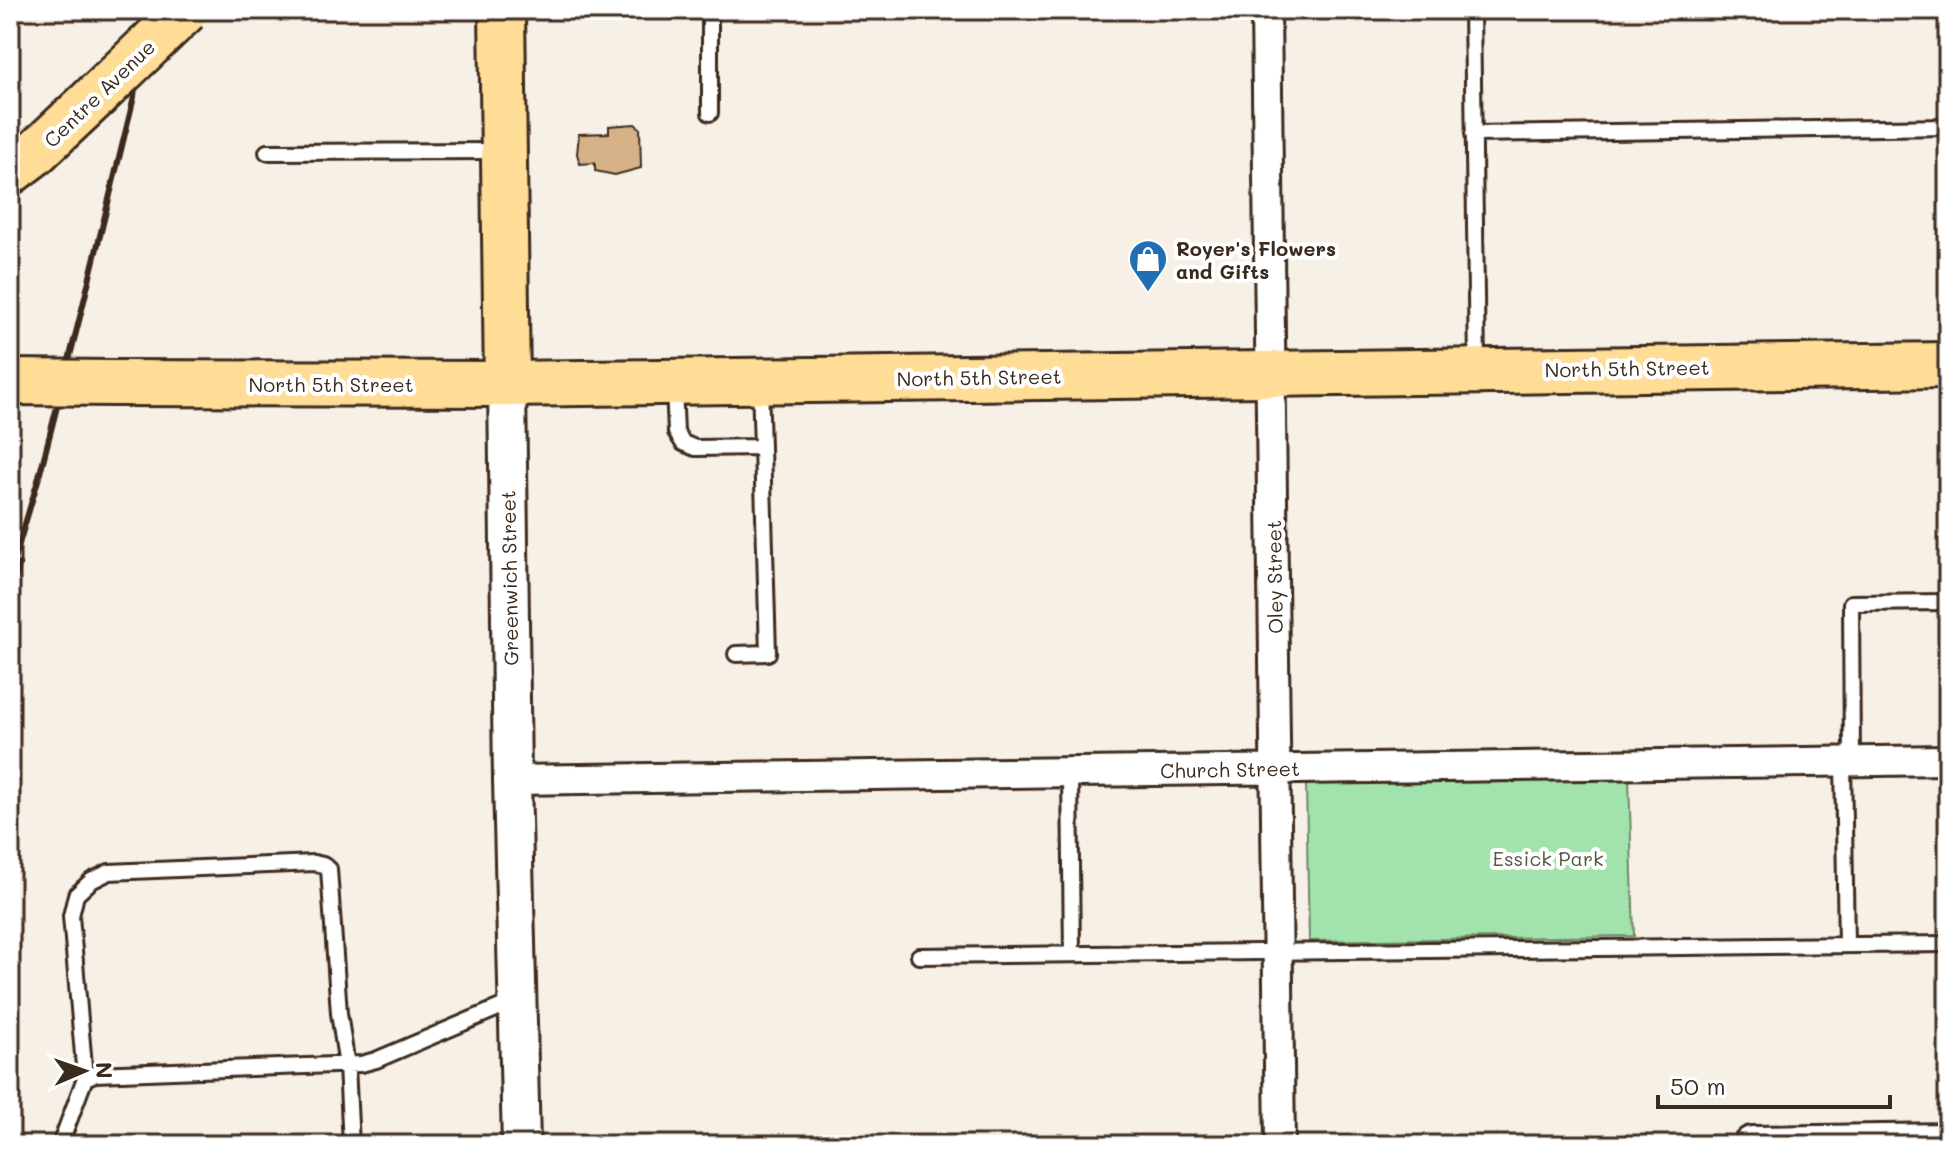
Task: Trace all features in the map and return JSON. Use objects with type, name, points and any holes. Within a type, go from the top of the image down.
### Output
[{"type":"main road","name":"Centre Avenue","points":[[10,172],[34,154],[186,10]]},
{"type":"main road","name":"Greenwich Street","points":[[502,10],[507,384]]},
{"type":"main road","name":"North 5th Street","points":[[10,382],[507,384],[1948,365]]},
{"type":"street","name":"Oley Street","points":[[1266,10],[1280,1145]]},
{"type":"street","name":"Greenwich Street","points":[[507,384],[521,1145]]},
{"type":"street","name":"Church Street","points":[[512,780],[1948,760]]},
{"type":"street","points":[[1752,1145],[1948,1142]]},
{"type":"lane","points":[[710,10],[710,113]]},
{"type":"lane","points":[[1472,10],[1477,370]]},
{"type":"lane","points":[[1473,134],[1948,127]]},
{"type":"lane","points":[[267,152],[504,151]]},
{"type":"lane","points":[[736,654],[768,653],[760,381]]},
{"type":"lane","points":[[674,382],[676,432],[683,443],[695,448],[762,447]]},
{"type":"lane","points":[[1846,945],[1851,603],[1948,602]]},
{"type":"lane","points":[[1070,773],[1072,954]]},
{"type":"lane","points":[[60,1145],[85,1078],[71,916],[76,895],[91,881],[109,872],[314,863],[329,869],[351,1145]]},
{"type":"lane","points":[[919,956],[1948,944]]},
{"type":"lane","points":[[85,1078],[95,1074],[347,1066],[376,1060],[517,1000]]},
{"type":"green space","name":"Essick Park","points":[[1629,777],[1634,936],[1309,941],[1306,784]]},
{"type":"building","points":[[635,124],[640,128],[641,168],[615,175],[595,171],[595,163],[580,164],[577,154],[579,134],[609,133],[609,126]]},
{"type":"railway","points":[[10,574],[39,477],[134,97],[143,10]]},
{"type":"railway","points":[[10,607],[19,564]]},
{"type":"place","name":"Royer's Flowers and Gifts","points":[[1148,293]]}]
